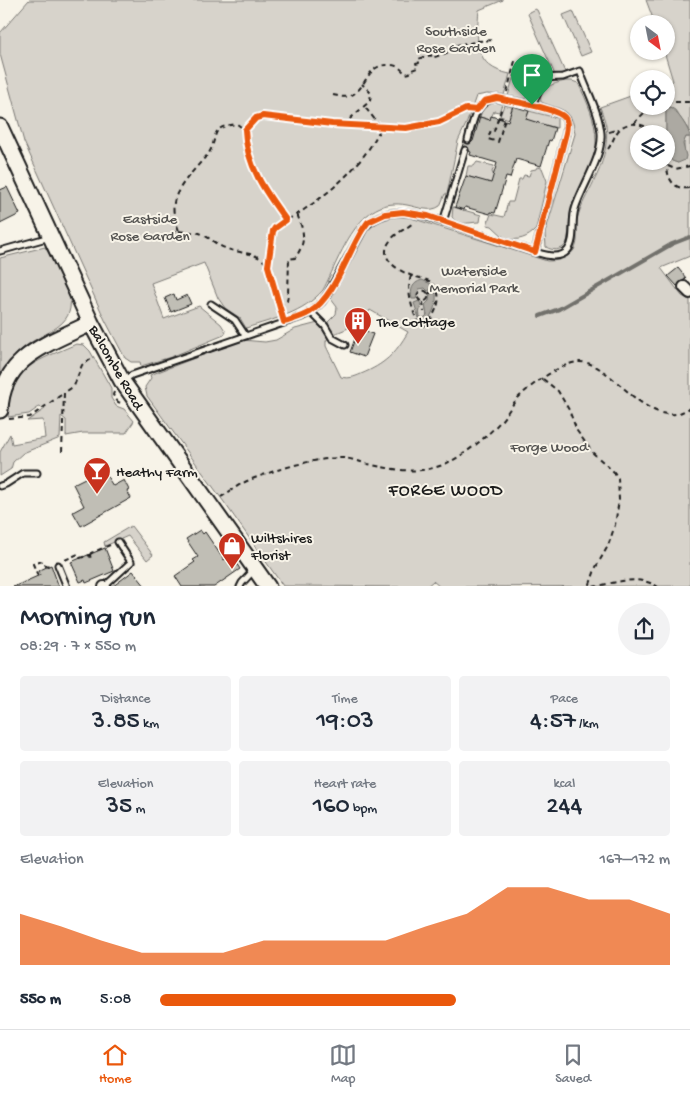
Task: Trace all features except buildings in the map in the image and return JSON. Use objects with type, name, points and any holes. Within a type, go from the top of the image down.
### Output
[{"type":"main road","name":"Balcombe Road","points":[[0,128],[104,351],[122,381],[268,586]]},
{"type":"main road","points":[[5,415],[2,392],[5,382],[16,365],[34,352],[91,324]]},
{"type":"lane","points":[[122,381],[132,375],[311,312],[328,293],[354,242],[368,222],[377,217],[394,213],[422,215],[535,252],[559,256],[568,250],[571,244],[572,220],[575,208],[600,145],[601,133],[596,113],[580,71],[563,77],[541,78],[541,86],[532,105]]},
{"type":"lane","points":[[468,140],[477,110],[480,105],[490,99],[532,105],[566,118],[567,128],[535,252]]},
{"type":"lane","points":[[443,222],[465,150]]},
{"type":"lane","points":[[0,251],[51,237]]},
{"type":"lane","points":[[211,304],[235,320],[245,335]]},
{"type":"lane","points":[[311,312],[325,326],[332,338],[345,345]]},
{"type":"lane","points":[[0,486],[23,473],[38,473]]},
{"type":"lane","points":[[104,586],[131,562],[118,542]]},
{"type":"lane","points":[[58,565],[67,586]]},
{"type":"lane","points":[[240,586],[256,569]]},
{"type":"path","points":[[333,95],[349,96],[362,84],[371,71],[378,66],[386,64],[396,65],[406,74],[417,68],[418,59],[431,55],[432,58],[452,51],[451,47],[464,43],[466,47],[470,43],[478,41],[494,40]]},
{"type":"path","points":[[498,118],[504,119],[498,142],[488,140],[491,130],[494,131],[515,61]]},
{"type":"path","points":[[343,125],[370,100],[371,92],[362,84]]},
{"type":"path","points":[[675,102],[690,103]]},
{"type":"path","points":[[364,106],[381,127]]},
{"type":"path","points":[[286,220],[265,191],[251,162],[245,130],[256,118],[263,116],[343,125],[406,128],[439,122],[466,109],[477,110]]},
{"type":"path","points":[[640,125],[634,123],[642,115]]},
{"type":"path","points":[[179,230],[174,209],[177,192],[213,147],[217,130],[228,125],[237,124],[245,130]]},
{"type":"path","points":[[268,266],[275,228],[320,198],[346,176],[376,138],[381,127]]},
{"type":"path","points":[[675,169],[690,166]]},
{"type":"path","points":[[667,170],[672,184],[680,188],[690,188]]},
{"type":"path","points":[[280,306],[287,301],[289,259],[295,258],[298,255],[304,236],[298,214]]},
{"type":"path","points":[[411,276],[408,285],[412,303],[418,324],[424,326],[430,320],[439,302],[436,289],[432,283],[411,276],[390,263],[386,254],[386,246],[390,239],[422,215]]},
{"type":"path","points":[[163,237],[179,230],[188,233],[200,233],[228,250],[258,256],[263,259],[268,266],[284,322]]},
{"type":"path","points":[[423,302],[428,299],[428,294],[436,289]]},
{"type":"path","points":[[418,299],[417,295],[420,291],[424,290],[428,294]]},
{"type":"path","points":[[412,303],[418,299]]},
{"type":"path","points":[[418,299],[423,302]]},
{"type":"path","points":[[423,302],[424,312]]},
{"type":"path","points":[[5,415],[30,417],[74,386],[82,366],[104,351]]},
{"type":"path","points":[[217,500],[245,482],[299,464],[343,458],[383,468],[419,472],[446,464],[470,449],[498,424],[518,398],[542,378],[564,366],[578,362],[592,365],[632,396],[654,410],[677,414],[690,408]]},
{"type":"path","points":[[542,378],[558,392],[569,410],[577,431],[593,453],[618,478],[619,500],[615,525],[608,546],[596,567],[589,586]]},
{"type":"path","points":[[62,452],[64,393]]},
{"type":"path","points":[[38,576],[33,564],[43,561],[46,566],[58,565],[69,557],[78,554],[80,558],[90,555],[118,542]]},
{"type":"path","points":[[90,555],[91,560]]},
{"type":"path","points":[[593,586],[636,580],[651,582],[658,586]]},
{"type":"green space","points":[[29,0],[503,0],[479,10],[478,42],[484,59],[490,65],[498,71],[510,74],[504,95],[487,94],[476,96],[458,141],[447,194],[445,194],[440,206],[428,209],[390,204],[376,209],[353,231],[323,290],[315,298],[297,310],[246,328],[240,318],[225,308],[218,298],[204,263],[151,283],[164,319],[199,306],[221,324],[226,332],[224,335],[171,357],[141,366],[140,362],[131,362],[125,358],[105,320],[24,142],[0,54],[0,33]]},
{"type":"green space","name":"Forge Wood","points":[[646,0],[690,0],[690,132],[675,110],[675,70],[670,70],[667,60],[675,60],[675,15],[652,15]]},
{"type":"green space","points":[[535,9],[565,72],[555,75],[528,14]]},
{"type":"green space","points":[[573,11],[591,52],[581,56],[563,15]]},
{"type":"green space","points":[[514,75],[535,75],[536,86],[525,99],[508,96]]},
{"type":"green space","points":[[565,81],[578,83],[593,119],[596,141],[593,159],[571,210],[566,244],[562,248],[554,250],[546,247],[545,233],[575,134],[574,125],[568,114],[565,111],[541,102],[541,97],[547,87]]},
{"type":"green space","name":"Forge Wood","points":[[630,96],[630,115],[666,115],[666,125],[630,125],[630,170],[675,170],[675,162],[678,163],[684,150],[684,139],[690,137],[690,256],[661,268],[682,296],[690,300],[690,586],[439,586],[433,581],[427,586],[283,586],[147,396],[145,387],[151,378],[150,375],[242,340],[265,342],[276,340],[295,329],[318,323],[328,338],[326,346],[341,377],[354,377],[377,366],[389,358],[408,332],[370,310],[359,322],[334,334],[328,327],[328,322],[336,314],[337,307],[331,299],[368,230],[377,223],[387,219],[408,217],[547,261],[559,260],[568,256],[574,250],[577,243],[577,220],[580,210],[597,175],[604,154],[607,133],[600,107]],"holes":[[[430,295],[431,316],[426,323],[419,322],[418,301],[420,317],[424,318],[427,315],[425,305],[429,301]]]},
{"type":"green space","points":[[496,102],[502,104],[499,112],[494,111],[490,120],[480,117],[485,106]]},
{"type":"green space","points":[[504,105],[512,107],[509,119],[500,116]]},
{"type":"green space","points":[[529,111],[557,118],[557,128],[526,120]]},
{"type":"green space","points":[[477,162],[494,166],[492,172],[494,176],[486,202],[474,189],[477,179],[466,176],[468,166],[474,166]]},
{"type":"green space","points":[[537,167],[542,168],[547,181],[536,229],[530,235],[522,238],[515,240],[506,239],[492,226],[487,225],[491,214],[504,217],[508,202],[513,202],[519,179],[522,179],[524,175],[529,176],[531,170]]},
{"type":"green space","points":[[453,207],[481,215],[480,222],[458,222],[452,217]]},
{"type":"green space","points":[[45,247],[60,272],[69,293],[70,308],[68,316],[57,327],[23,348],[5,368],[0,377],[0,258]]},
{"type":"green space","points":[[76,344],[84,345],[90,351],[111,388],[111,398],[116,406],[124,409],[134,421],[126,433],[83,433],[66,436],[66,420],[61,416],[60,438],[23,453],[13,462],[11,469],[0,476],[0,452],[10,434],[12,444],[45,438],[43,420],[27,421],[45,409],[39,407],[29,414],[8,417],[9,398],[12,387],[18,377],[35,363]]},
{"type":"green space","points":[[131,526],[153,555],[147,560],[128,536],[105,546],[104,542]]},
{"type":"shaded area","points":[[675,111],[688,130],[690,137],[686,137],[683,144],[685,160],[678,163],[675,162],[675,125],[666,125],[666,115],[675,115]]},
{"type":"shaded area","points":[[422,280],[431,284],[433,288],[428,291],[425,288],[419,289],[416,299],[412,299],[412,287]]},
{"type":"shaded area","points":[[435,291],[436,299],[433,312],[426,323],[421,324],[414,303],[419,301],[421,304],[419,315],[421,319],[424,318],[427,315],[425,305],[429,301],[430,294]]},
{"type":"waterway","points":[[540,316],[559,309],[672,244],[690,237]]},
{"type":"place","name":"The Cottage","points":[[358,345]]},
{"type":"place","name":"Heathy Farm","points":[[97,495]]},
{"type":"place","name":"Wiltshires Florist","points":[[232,570]]},
{"type":"district","name":"FORGE WOOD","points":[[446,489]]},
{"type":"route","points":[[497,98],[532,105],[562,115],[566,118],[567,123],[535,252],[428,216],[403,212],[385,214],[368,222],[354,242],[333,285],[322,302],[304,316],[284,322],[268,266],[273,231],[286,220],[265,191],[251,162],[245,130],[256,118],[263,116],[332,124],[406,128],[439,122],[466,109],[477,110],[484,101],[490,99],[497,98]]},
{"type":"park label","name":"Southside Rose Garden","points":[[456,38]]},
{"type":"park label","name":"Eastside Rose Garden","points":[[150,226]]},
{"type":"park label","name":"Waterside Memorial Park","points":[[474,278]]}]
